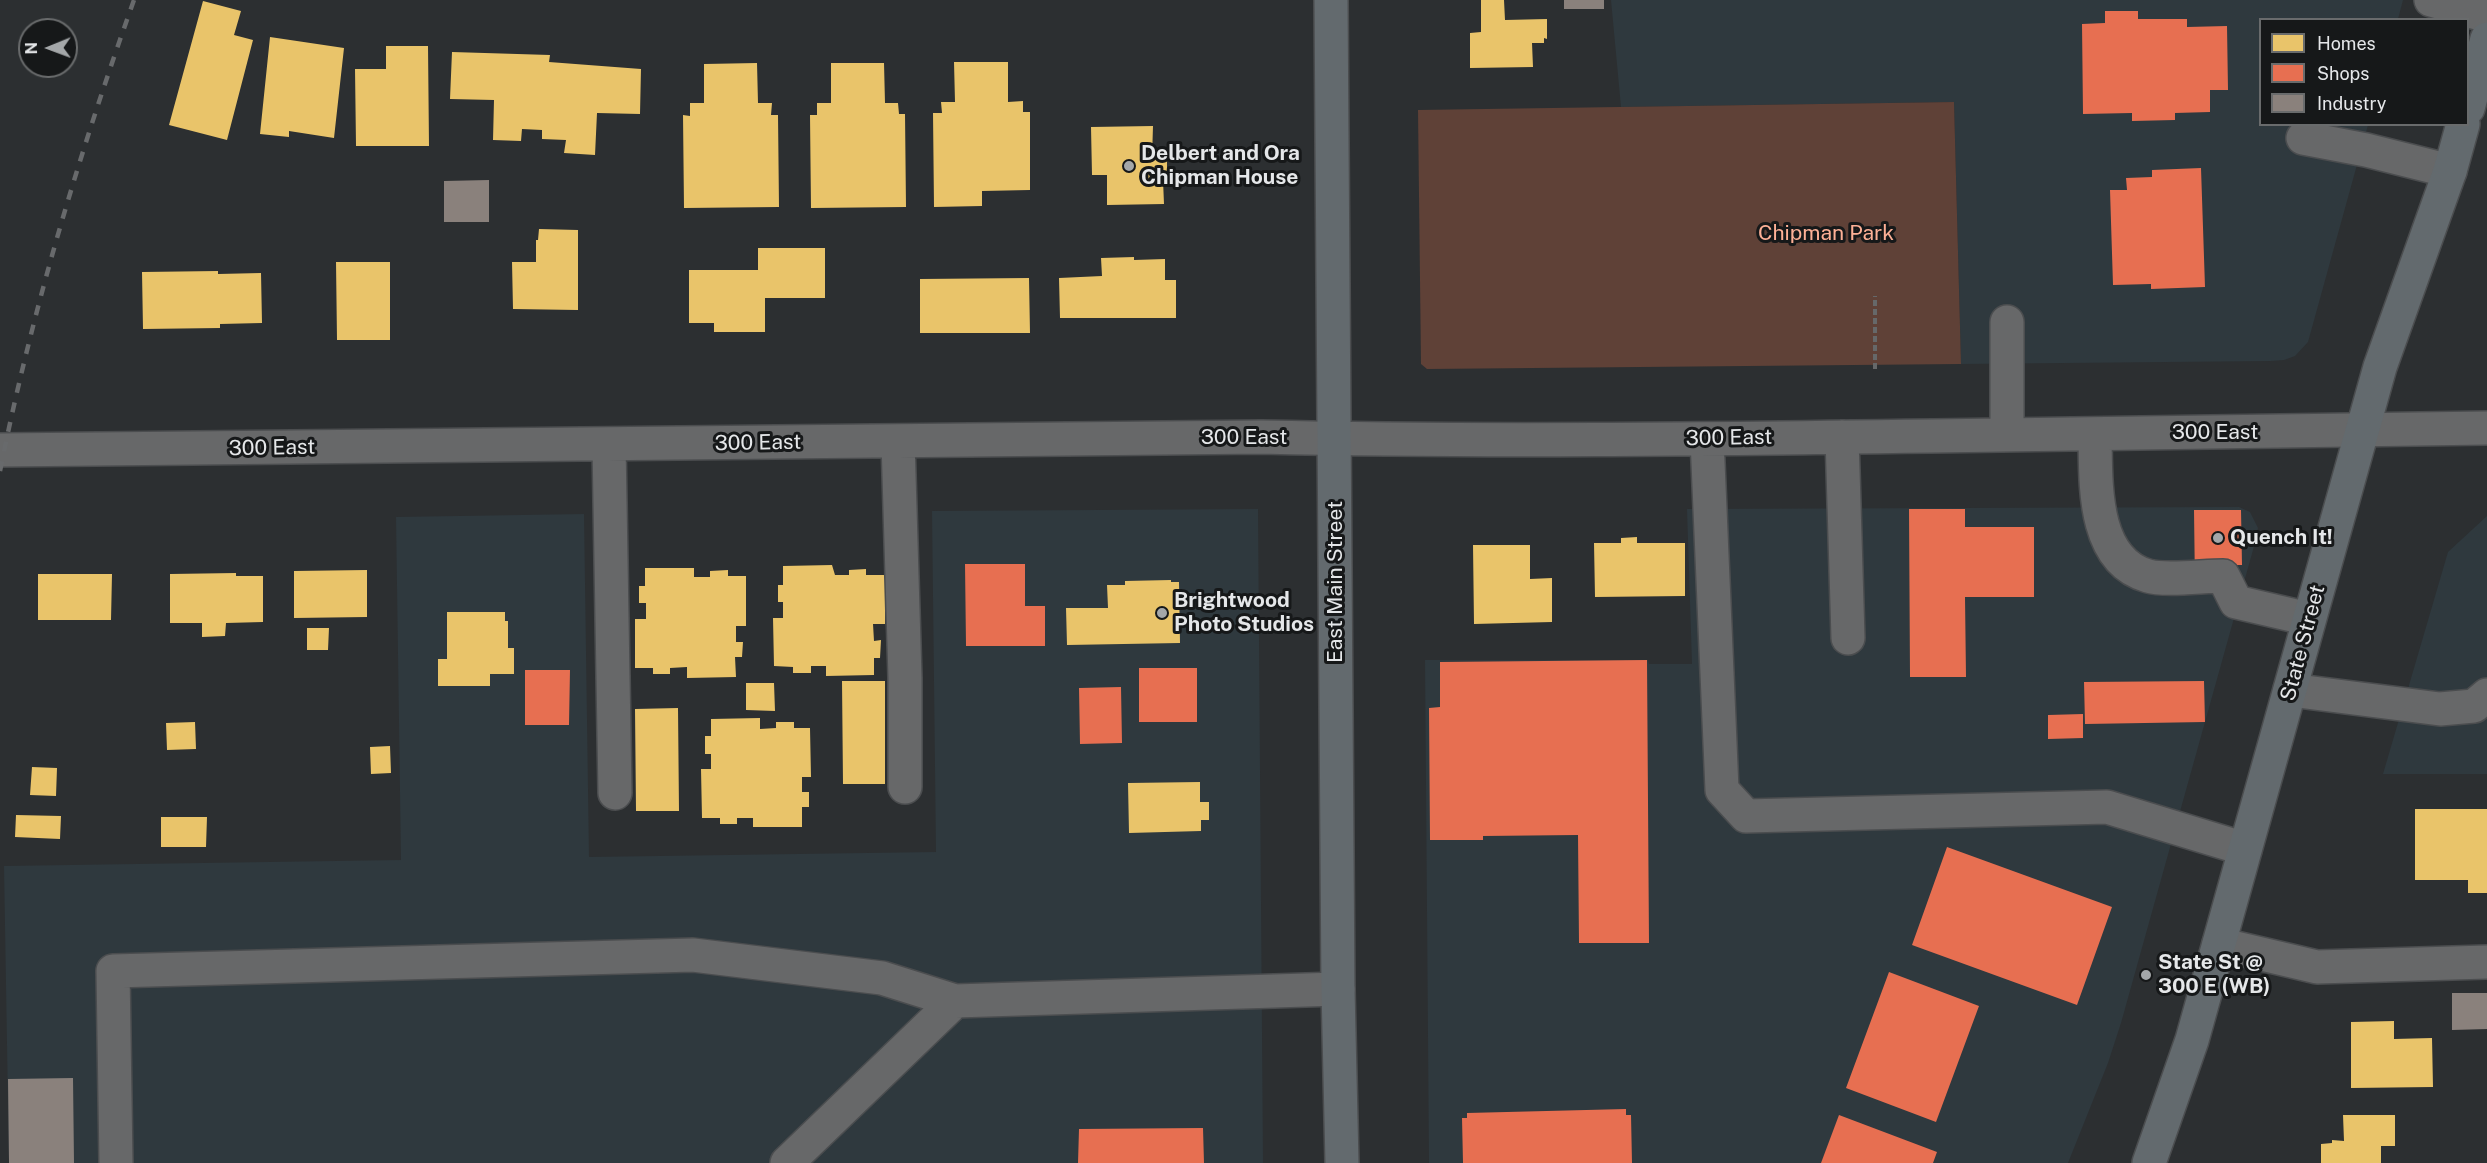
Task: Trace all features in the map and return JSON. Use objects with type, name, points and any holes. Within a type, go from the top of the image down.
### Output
[{"type":"main road","name":"East Main Street","points":[[1331,0],[1338,989],[1342,1163]]},
{"type":"main road","points":[[2469,104],[2487,39]]},
{"type":"main road","name":"State Street","points":[[2149,1163],[2192,1040],[2380,367],[2450,171],[2462,126]]},
{"type":"street","points":[[2431,0],[2487,16]]},
{"type":"street","points":[[2303,138],[2366,150],[2450,171]]},
{"type":"street","points":[[2007,321],[2007,435]]},
{"type":"street","name":"300 East","points":[[0,450],[1262,437],[1442,441],[1707,439],[2487,428]]},
{"type":"street","points":[[2095,434],[2096,500],[2108,542],[2125,563],[2148,576],[2223,576],[2236,602],[2309,620]]},
{"type":"street","points":[[1842,437],[1846,502],[1848,638]]},
{"type":"street","points":[[1707,439],[1722,790],[1746,816],[2107,807],[2245,849]]},
{"type":"street","points":[[898,441],[905,678],[905,788]]},
{"type":"street","points":[[609,444],[615,793]]},
{"type":"street","points":[[2290,690],[2440,709],[2474,706],[2487,695]]},
{"type":"street","points":[[2219,944],[2317,967],[2487,962]]},
{"type":"street","points":[[116,1163],[113,971],[693,955],[882,978],[955,1001],[1338,989]]},
{"type":"street","points":[[787,1163],[955,1001]]},
{"type":"path","points":[[1875,296],[1875,369]]},
{"type":"shaded area","points":[[1611,0],[2403,0],[2398,18],[2259,18],[2259,126],[2368,126],[2308,342],[2295,356],[2284,360],[1961,364],[1954,102],[1621,107]]},
{"type":"shaded area","points":[[2239,507],[2250,512],[2258,528],[2253,550],[2121,1023],[2108,1063],[2068,1163],[1429,1163],[1425,660],[1648,660],[1649,664],[1692,664],[1687,509]]},
{"type":"shaded area","points":[[1258,509],[1263,1163],[9,1163],[4,866],[401,860],[396,517],[584,514],[589,857],[936,852],[932,511]]},
{"type":"shaded area","points":[[2487,516],[2487,774],[2383,774],[2448,552]]},
{"type":"green space","name":"Chipman Park","points":[[1954,102],[1961,364],[1427,369],[1421,364],[1418,110]]},
{"type":"building: Homes","points":[[1481,0],[1504,0],[1505,20],[1547,19],[1547,39],[1544,38],[1544,43],[1532,43],[1533,67],[1470,68],[1470,33],[1481,32]]},
{"type":"building: Homes","points":[[203,1],[241,11],[234,35],[253,40],[227,140],[169,125]]},
{"type":"building: Homes","points":[[270,37],[344,48],[334,138],[289,131],[289,137],[260,134]]},
{"type":"building: Homes","points":[[386,46],[428,46],[429,146],[356,146],[355,69],[386,69]]},
{"type":"building: Homes","points":[[452,52],[550,55],[549,62],[641,69],[640,114],[597,113],[595,155],[564,153],[566,140],[542,139],[542,130],[522,129],[521,141],[493,140],[494,100],[450,99]]},
{"type":"building: Homes","points":[[954,62],[1008,62],[1008,102],[1023,101],[1023,112],[1030,112],[1030,190],[982,191],[982,206],[934,207],[933,113],[942,113],[941,102],[955,102]]},
{"type":"building: Homes","points":[[757,63],[758,103],[772,103],[771,115],[778,115],[779,207],[684,208],[683,115],[690,116],[690,103],[704,103],[704,64]]},
{"type":"building: Homes","points":[[831,63],[884,63],[885,103],[898,103],[899,114],[905,114],[906,207],[811,208],[810,115],[817,115],[817,103],[831,103]]},
{"type":"building: Homes","name":"Delbert and Ora Chipman House","points":[[1153,126],[1152,158],[1167,157],[1167,180],[1163,180],[1164,204],[1107,205],[1107,175],[1092,175],[1091,127]]},
{"type":"building: Homes","points":[[539,229],[578,230],[578,310],[513,309],[512,262],[536,262],[536,240],[538,240]]},
{"type":"building: Homes","points":[[758,248],[825,248],[825,298],[765,298],[765,332],[714,332],[714,323],[689,323],[689,270],[758,270]]},
{"type":"building: Homes","points":[[1134,257],[1134,260],[1165,259],[1165,280],[1176,280],[1176,318],[1060,318],[1059,278],[1102,276],[1101,258]]},
{"type":"building: Homes","points":[[336,262],[390,262],[390,340],[337,340]]},
{"type":"building: Homes","points":[[218,271],[218,274],[261,273],[262,323],[220,324],[220,328],[143,329],[142,272]]},
{"type":"building: Homes","points":[[1029,278],[1030,333],[920,333],[920,279]]},
{"type":"building: Homes","points":[[1637,537],[1637,543],[1685,543],[1685,596],[1595,597],[1594,543],[1621,543],[1621,538]]},
{"type":"building: Homes","points":[[1473,545],[1530,545],[1530,579],[1552,578],[1552,622],[1474,624]]},
{"type":"building: Homes","points":[[832,565],[835,575],[849,575],[849,570],[866,569],[866,575],[885,575],[885,624],[873,624],[874,641],[881,640],[880,658],[874,658],[874,675],[826,676],[826,666],[811,666],[811,673],[793,673],[793,667],[774,666],[773,618],[783,618],[783,602],[778,602],[778,585],[783,585],[783,566]]},
{"type":"building: Homes","points":[[645,568],[694,568],[694,577],[710,577],[710,571],[728,570],[728,576],[746,576],[746,626],[736,626],[736,642],[743,642],[742,657],[735,657],[736,677],[687,678],[687,667],[670,668],[670,674],[653,674],[653,668],[635,668],[635,619],[646,619],[646,603],[639,603],[639,586],[645,586]]},
{"type":"building: Homes","points":[[367,570],[367,617],[294,618],[294,571]]},
{"type":"building: Homes","points":[[236,573],[236,576],[263,576],[263,622],[226,623],[225,636],[202,637],[202,623],[170,623],[170,574]]},
{"type":"building: Homes","points":[[38,574],[112,574],[111,620],[38,620]]},
{"type":"building: Homes","points":[[1171,580],[1171,582],[1179,582],[1180,643],[1067,645],[1066,608],[1108,608],[1107,585],[1125,585],[1125,581]]},
{"type":"building: Homes","points":[[447,612],[505,612],[505,621],[508,621],[508,648],[514,648],[514,674],[490,674],[490,686],[438,686],[438,659],[447,659]]},
{"type":"building: Homes","points":[[307,628],[329,628],[328,650],[307,650]]},
{"type":"building: Homes","points":[[842,681],[885,681],[885,784],[843,784]]},
{"type":"building: Homes","points":[[746,683],[774,683],[775,711],[746,710]]},
{"type":"building: Homes","points":[[678,708],[679,811],[636,811],[635,709]]},
{"type":"building: Homes","points":[[760,718],[760,729],[776,728],[776,722],[794,722],[794,728],[810,728],[811,777],[802,777],[802,792],[809,792],[809,807],[802,807],[802,827],[753,827],[753,818],[737,818],[737,824],[720,824],[720,818],[702,818],[701,769],[711,769],[711,754],[705,754],[705,736],[711,736],[711,719]]},
{"type":"building: Homes","points":[[195,722],[196,749],[167,750],[166,723]]},
{"type":"building: Homes","points":[[390,746],[391,773],[371,774],[370,747]]},
{"type":"building: Homes","points":[[32,767],[57,768],[56,796],[30,795]]},
{"type":"building: Homes","points":[[1200,782],[1200,802],[1209,802],[1209,820],[1201,820],[1201,831],[1129,833],[1128,783]]},
{"type":"building: Homes","points":[[2415,809],[2487,809],[2487,893],[2468,893],[2468,880],[2415,880]]},
{"type":"building: Homes","points":[[16,815],[61,816],[60,839],[15,837]]},
{"type":"building: Homes","points":[[161,817],[207,817],[206,847],[161,847]]},
{"type":"building: Homes","points":[[2394,1021],[2394,1039],[2432,1038],[2433,1087],[2351,1088],[2351,1022]]},
{"type":"building: Homes","points":[[2343,1115],[2395,1115],[2395,1146],[2381,1146],[2381,1163],[2321,1163],[2321,1144],[2332,1143],[2332,1140],[2344,1141]]},
{"type":"building: Shops","points":[[2105,11],[2138,11],[2138,19],[2187,19],[2187,27],[2227,26],[2228,90],[2210,90],[2210,112],[2175,113],[2175,120],[2132,121],[2132,113],[2083,114],[2082,24],[2105,23]]},
{"type":"building: Shops","points":[[2201,168],[2205,287],[2151,289],[2151,284],[2113,285],[2110,190],[2127,190],[2126,178],[2152,177],[2152,170]]},
{"type":"building: Shops","points":[[1909,509],[1965,509],[1965,527],[2034,527],[2034,597],[1965,597],[1966,677],[1910,677]]},
{"type":"building: Shops","name":"Quench It!","points":[[2194,510],[2241,510],[2242,565],[2219,565],[2195,587]]},
{"type":"building: Shops","points":[[965,564],[1025,564],[1025,606],[1045,606],[1045,646],[966,646]]},
{"type":"building: Shops","points":[[1647,660],[1649,943],[1579,943],[1578,835],[1483,836],[1483,840],[1430,840],[1429,708],[1440,707],[1440,662]]},
{"type":"building: Shops","points":[[1139,668],[1197,668],[1197,722],[1139,722]]},
{"type":"building: Shops","points":[[525,670],[570,670],[569,725],[525,725]]},
{"type":"building: Shops","points":[[2204,681],[2205,722],[2085,724],[2084,682]]},
{"type":"building: Shops","points":[[1121,687],[1122,743],[1080,744],[1079,688]]},
{"type":"building: Shops","points":[[2083,714],[2083,738],[2048,739],[2048,715]]},
{"type":"building: Shops","points":[[1947,847],[2112,907],[2077,1005],[1912,945]]},
{"type":"building: Shops","points":[[1889,972],[1979,1006],[1936,1122],[1846,1088]]},
{"type":"building: Shops","points":[[1626,1109],[1626,1115],[1631,1115],[1632,1163],[1463,1163],[1462,1118],[1467,1118],[1467,1113]]},
{"type":"building: Shops","points":[[1839,1115],[1937,1152],[1933,1163],[1821,1163]]},
{"type":"building: Shops","points":[[1203,1128],[1204,1163],[1078,1163],[1079,1129]]},
{"type":"building: Industry","points":[[1564,0],[1604,0],[1604,9],[1564,9]]},
{"type":"building: Industry","points":[[489,180],[489,222],[444,222],[444,181]]},
{"type":"building: Industry","points":[[2452,993],[2487,993],[2487,1029],[2452,1030]]},
{"type":"building: Industry","points":[[73,1078],[74,1163],[9,1163],[8,1079]]},
{"type":"railway","points":[[0,471],[27,352],[58,233],[94,116],[134,0]]},
{"type":"place","name":"Delbert and Ora Chipman House","points":[[1129,166]]},
{"type":"place","name":"Quench It!","points":[[2218,538]]},
{"type":"place","name":"Brightwood Photo Studios","points":[[1162,613]]},
{"type":"place","name":"State St @ 300 E (WB)","points":[[2146,975]]}]
